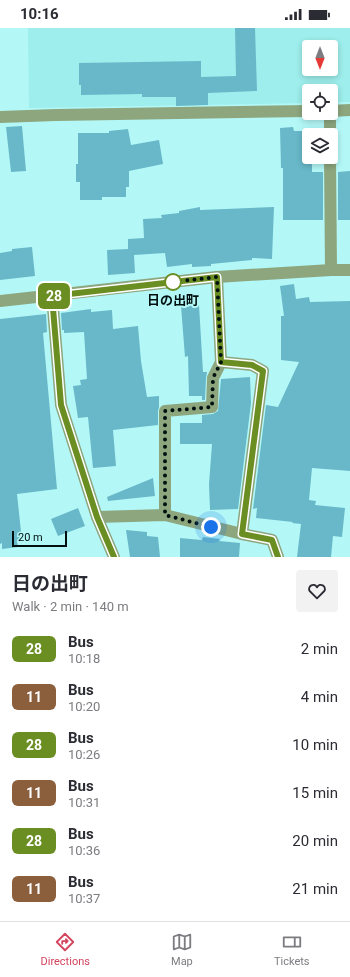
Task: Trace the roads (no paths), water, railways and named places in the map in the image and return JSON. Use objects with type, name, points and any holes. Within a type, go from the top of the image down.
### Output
[{"type":"street","points":[[338,111],[350,110]]},
{"type":"street","points":[[0,118],[64,115],[302,111]]},
{"type":"street","points":[[330,164],[330,270]]},
{"type":"street","points":[[0,301],[217,277],[350,270]]},
{"type":"street","points":[[165,515],[165,411],[212,407],[213,378],[221,362],[217,277]]},
{"type":"street","points":[[52,296],[61,405],[97,517],[114,557]]},
{"type":"street","points":[[221,362],[252,365],[263,371],[242,534]]},
{"type":"street","points":[[97,517],[165,515],[272,540],[278,557]]},
{"type":"place","name":"日の出町","points":[[173,282]]}]
